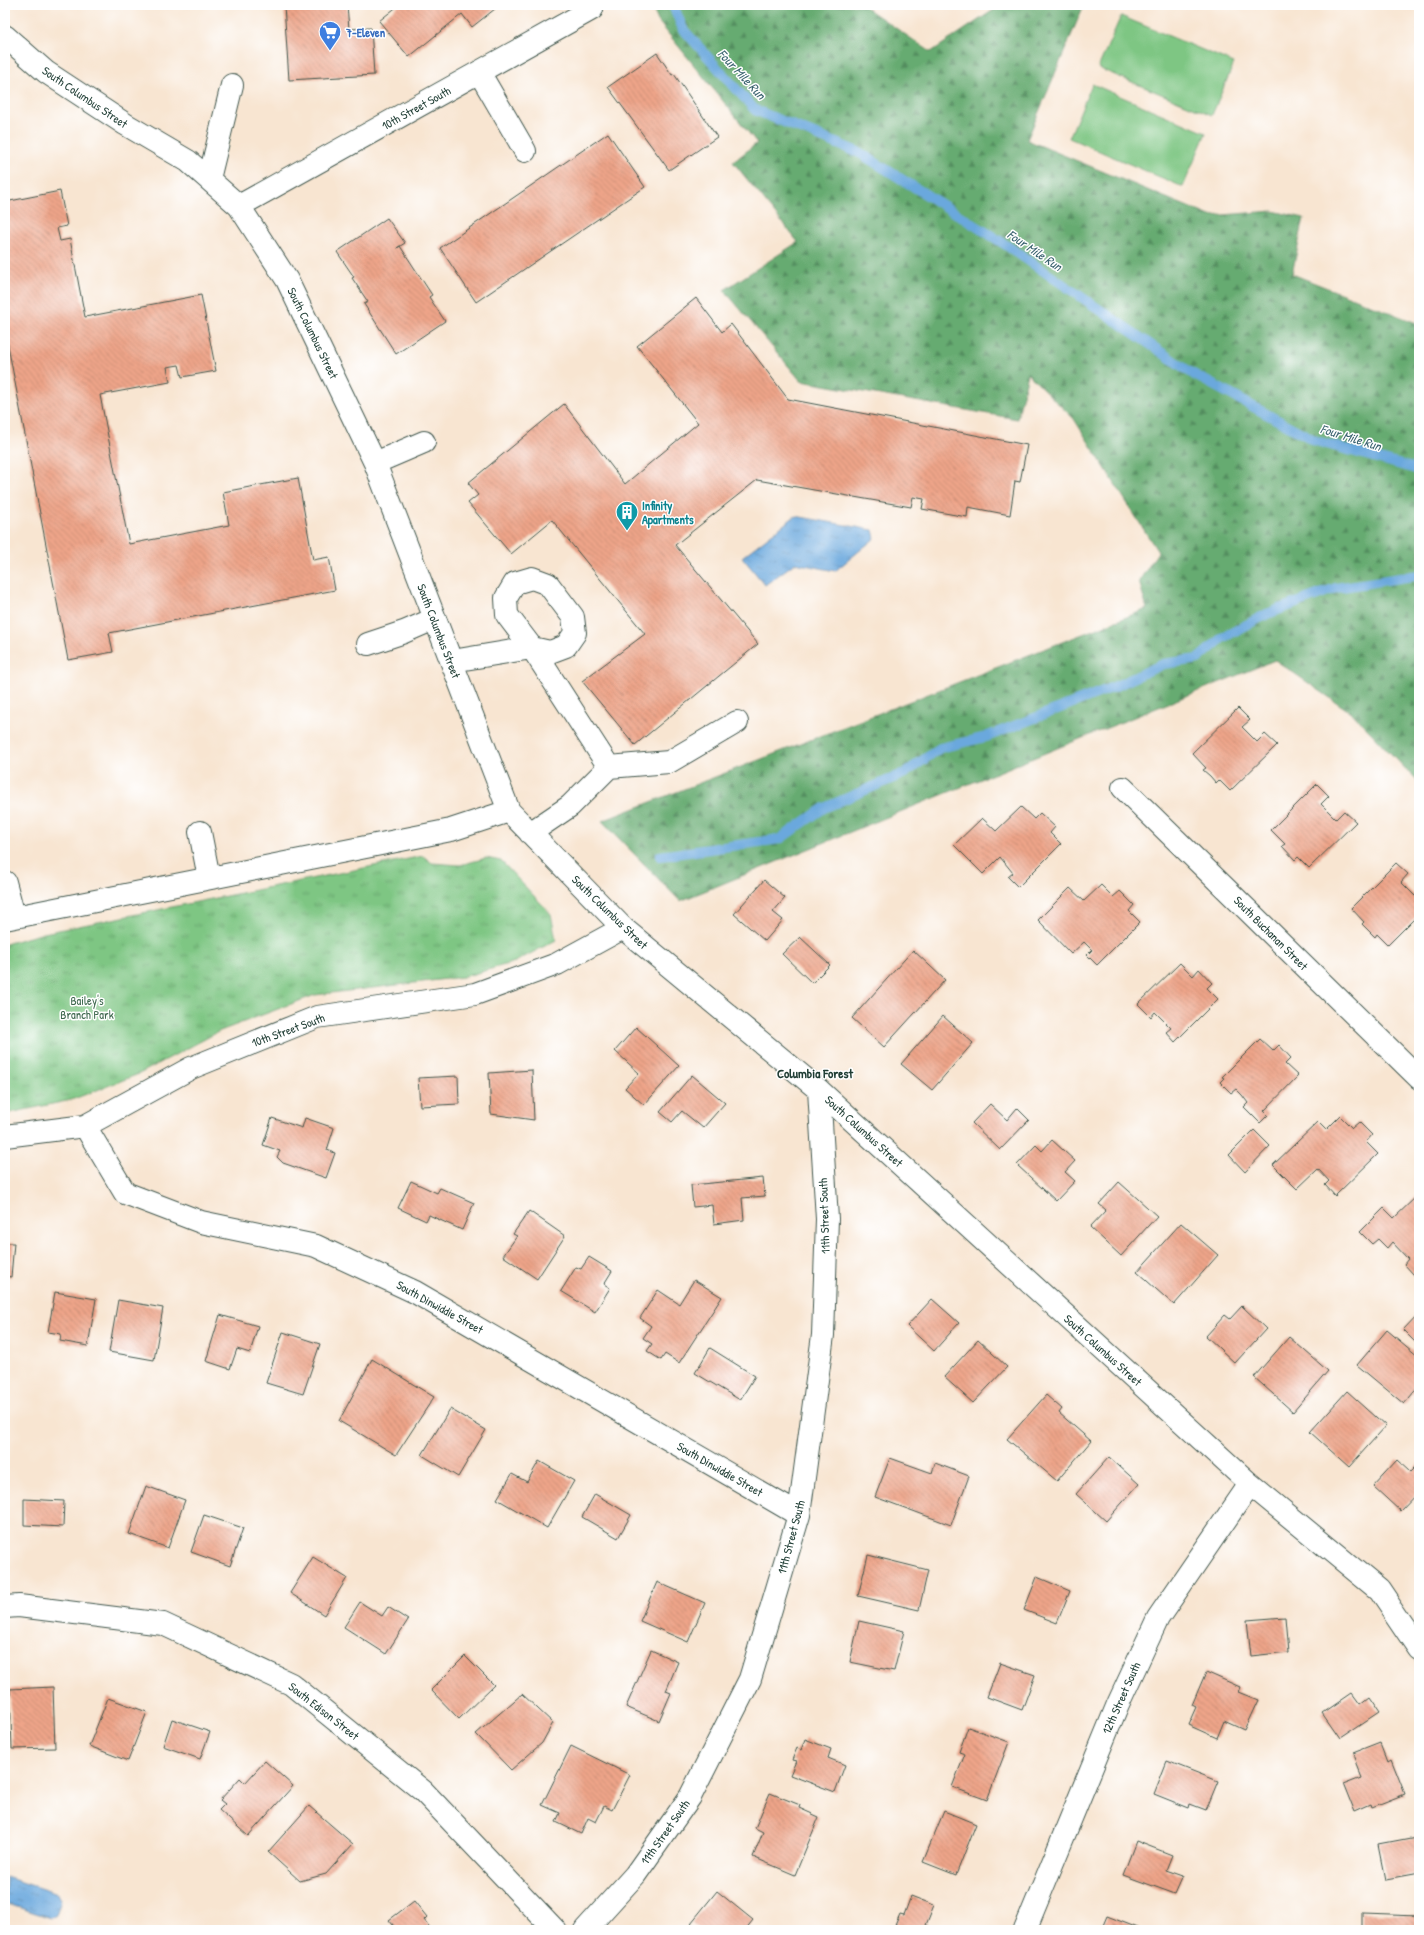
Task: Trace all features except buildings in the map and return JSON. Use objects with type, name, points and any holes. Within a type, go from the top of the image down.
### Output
[{"type":"street","name":"10th Street South","points":[[239,206],[592,9]]},
{"type":"street","name":"South Columbus Street","points":[[5,36],[46,72],[125,124],[188,161],[239,206],[287,280],[375,463],[509,811],[623,928],[819,1090],[1250,1484],[1379,1590],[1419,1649]]},
{"type":"street","points":[[479,72],[525,150]]},
{"type":"street","points":[[209,179],[232,85]]},
{"type":"street","points":[[375,463],[424,442]]},
{"type":"street","points":[[368,644],[404,632],[434,619]]},
{"type":"street","points":[[452,661],[532,648],[609,767]]},
{"type":"street","points":[[530,832],[570,806],[609,767],[669,762],[737,722]]},
{"type":"street","name":"South Buchanan Street","points":[[1123,788],[1419,1078]]},
{"type":"street","points":[[5,882],[10,917],[451,830],[509,811]]},
{"type":"street","points":[[200,832],[209,878]]},
{"type":"street","name":"10th Street South","points":[[5,1136],[85,1126],[191,1068],[317,1017],[475,994],[557,964],[623,928]]},
{"type":"street","name":"11th Street South","points":[[585,1930],[635,1875],[693,1790],[750,1679],[800,1515],[823,1335],[827,1219],[819,1090]]},
{"type":"street","name":"South Dinwiddie Street","points":[[85,1126],[125,1193],[201,1222],[316,1246],[415,1292],[800,1515]]},
{"type":"street","name":"12th Street South","points":[[1024,1930],[1118,1704],[1158,1618],[1250,1484]]},
{"type":"street","name":"South Edison Street","points":[[5,1607],[19,1606],[163,1624],[291,1684],[423,1791],[555,1930]]},
{"type":"green space","points":[[651,5],[862,5],[931,52],[1001,5],[1084,5],[1027,140],[1210,216],[1273,211],[1304,218],[1292,274],[1419,324],[1419,783],[1352,713],[1275,660],[680,901],[602,821],[1147,609],[1139,581],[1158,552],[1074,419],[1028,374],[1017,419],[801,381],[724,290],[798,242],[733,162],[757,143],[658,21]]},
{"type":"green space","points":[[1121,16],[1234,63],[1212,115],[1098,68]]},
{"type":"green space","points":[[1092,84],[1206,133],[1183,187],[1069,138]]},
{"type":"green space","name":"Bailey's Branch Park","points":[[423,856],[432,863],[460,865],[486,858],[501,861],[551,914],[556,940],[515,962],[463,977],[315,995],[220,1031],[139,1074],[71,1100],[5,1114],[5,944],[44,933]]},
{"type":"water","points":[[795,516],[873,530],[875,538],[835,571],[795,563],[765,585],[742,557]]},
{"type":"water","points":[[6,1877],[58,1894],[61,1899],[56,1915],[51,1918],[5,1903]]},
{"type":"waterway","name":"Four Mile Run","points":[[673,5],[683,29],[755,110],[860,153],[1003,243],[1193,374],[1316,441],[1419,470]]},
{"type":"waterway","points":[[660,856],[780,839],[824,808],[905,773],[940,748],[986,737],[1116,686],[1163,664],[1198,659],[1222,638],[1267,614],[1336,588],[1419,575]]},
{"type":"place","name":"7-Eleven","points":[[330,52]]},
{"type":"place","name":"Infinity Apartments","points":[[627,532]]},
{"type":"district","name":"Columbia Forest","points":[[815,1073]]}]
